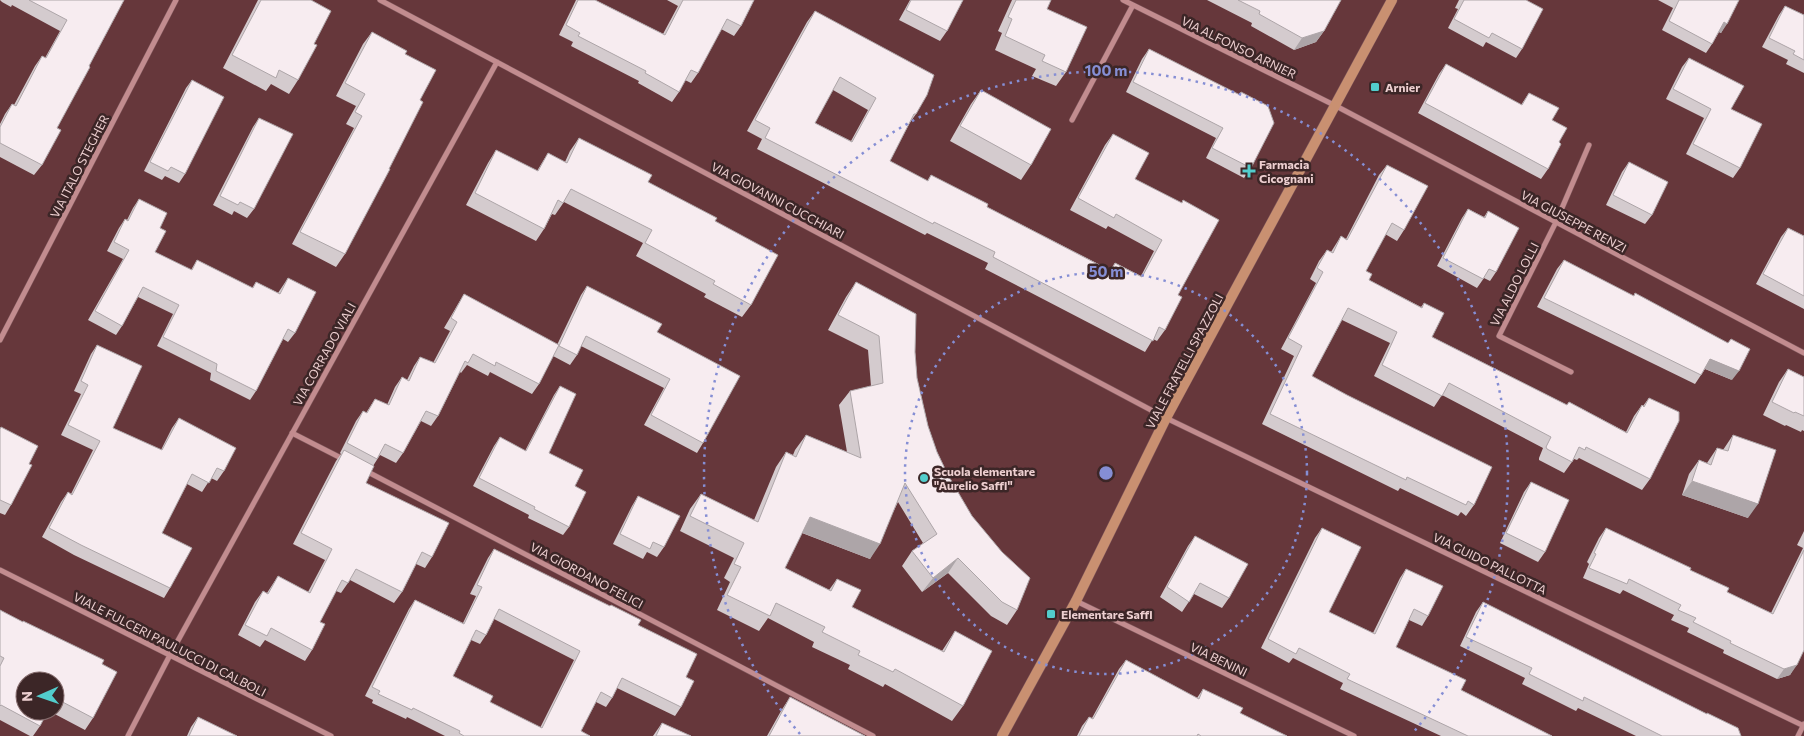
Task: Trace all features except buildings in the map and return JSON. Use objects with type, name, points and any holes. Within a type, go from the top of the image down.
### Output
[{"type":"street","name":"VIA ITALO STEGHER","points":[[0,340],[176,0]]},
{"type":"street","name":"VIA GIOVANNI CUCCHIARI","points":[[380,0],[1166,418]]},
{"type":"street","name":"VIA ALFONSO ARNIER","points":[[1123,0],[1336,106]]},
{"type":"street","name":"VIALE FRATELLI SPAZZOLI","points":[[1002,736],[1076,601],[1166,418],[1392,0]]},
{"type":"street","points":[[1072,120],[1133,5]]},
{"type":"street","name":"VIA CORRADO VIALI","points":[[128,736],[170,655],[497,62]]},
{"type":"street","name":"VIA GIUSEPPE RENZI","points":[[1336,106],[1804,353]]},
{"type":"street","points":[[1556,222],[1589,145]]},
{"type":"street","name":"VIA ALDO LOLLI","points":[[1556,222],[1499,336],[1571,372]]},
{"type":"street","name":"VIA GUIDO PALLOTTA","points":[[1166,418],[1804,725]]},
{"type":"street","points":[[292,433],[345,460]]},
{"type":"street","name":"VIA GIORDANO FELICI","points":[[362,470],[873,736]]},
{"type":"street","name":"VIALE FULCERI PAULUCCI DI CALBOLI","points":[[0,570],[331,736]]},
{"type":"street","name":"VIA BENINI","points":[[1076,601],[1354,736]]},
{"type":"street","points":[[1798,736],[1804,725]]},
{"type":"place","name":"Arnier","points":[[1375,87]]},
{"type":"place","name":"Farmacia Cicognani","points":[[1249,171]]},
{"type":"place","name":"Scuola elementare \"Aurelio Saffi\"","points":[[924,478]]},
{"type":"place","name":"Elementare Saffi","points":[[1051,614]]}]
